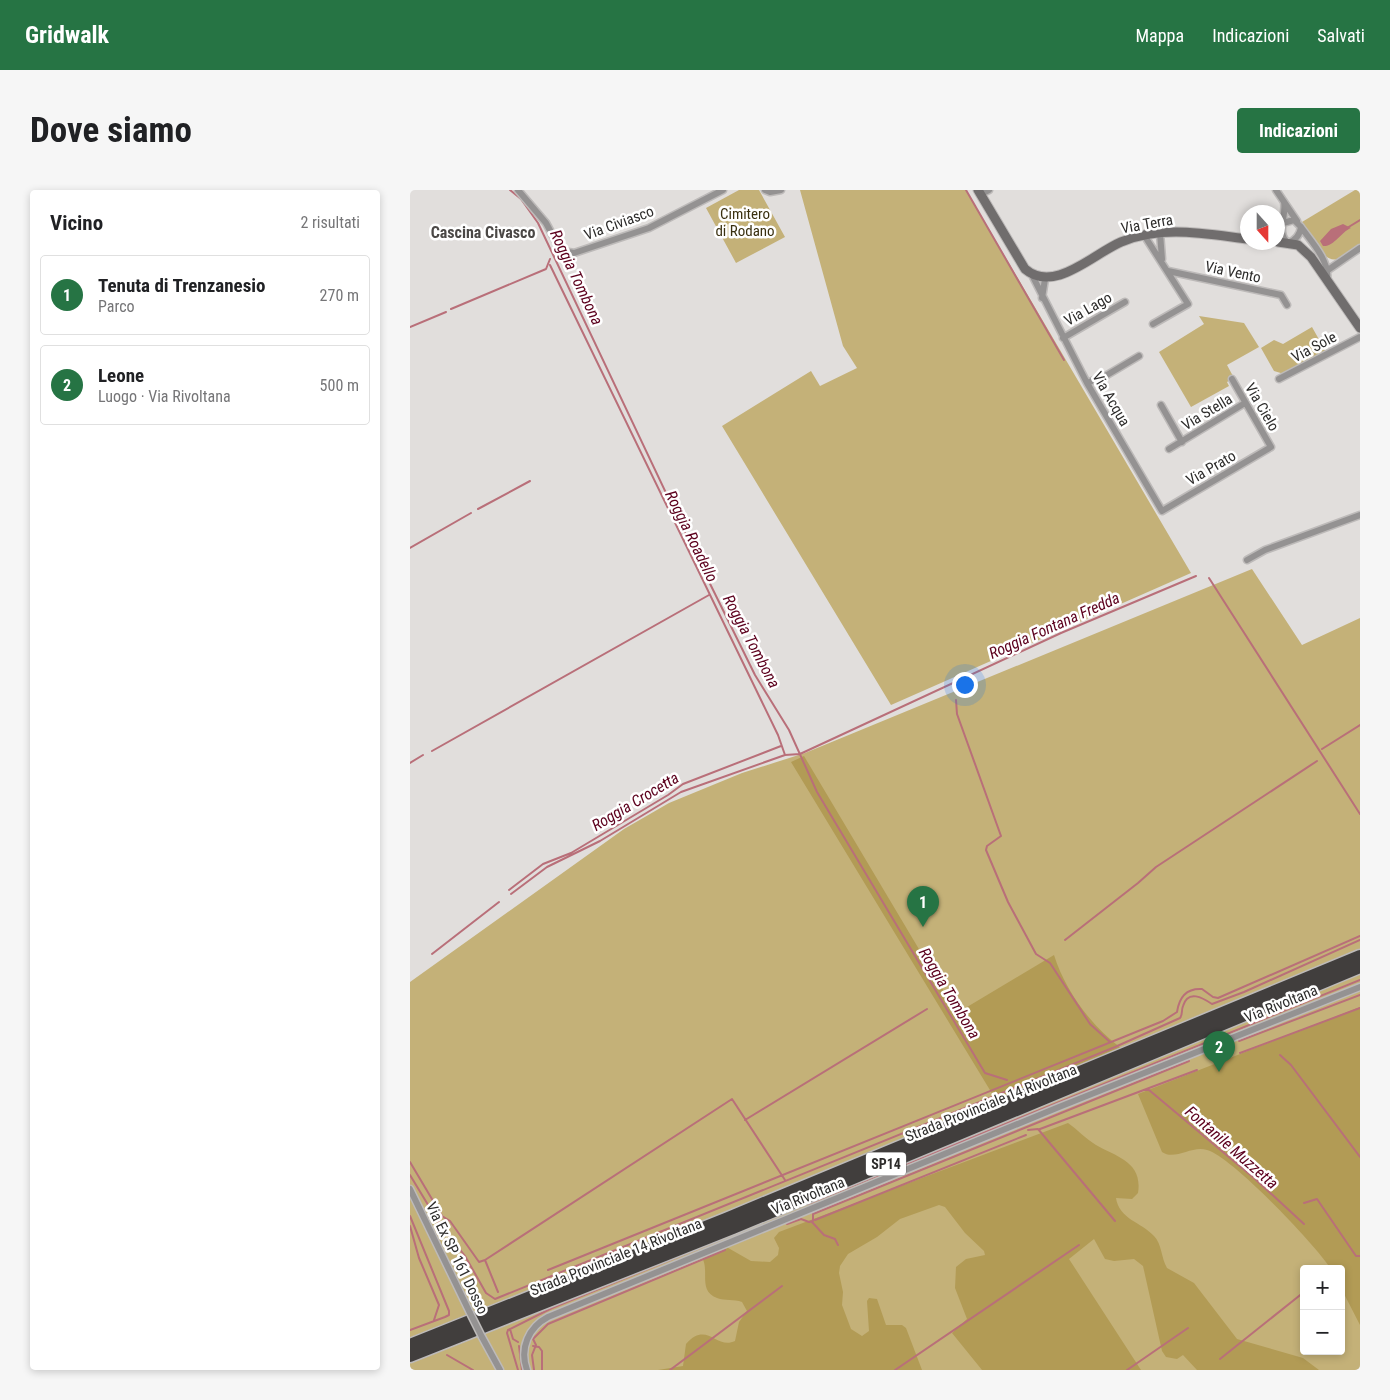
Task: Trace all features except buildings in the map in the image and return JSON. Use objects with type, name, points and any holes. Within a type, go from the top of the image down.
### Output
[{"type":"highway","name":"SP14","points":[[1301,982],[1360,951]]},
{"type":"highway","name":"Strada Provinciale 14 Rivoltana","points":[[410,1345],[728,1218],[1360,956]]},
{"type":"highway","name":"Strada Provinciale 14 Rivoltana","points":[[410,1356],[733,1228],[1360,967]]},
{"type":"street","name":"Via Civiasco","points":[[518,190],[546,223],[562,251],[574,253],[649,228],[723,190]]},
{"type":"street","points":[[765,190],[770,192],[781,190]]},
{"type":"street","points":[[1276,190],[1323,261],[1327,274]]},
{"type":"street","points":[[983,192],[1025,269],[1032,275],[1045,279],[1042,298]]},
{"type":"street","points":[[1285,224],[1291,220],[1299,224]]},
{"type":"street","points":[[1288,243],[1298,236],[1299,224]]},
{"type":"street","name":"Via Terra","points":[[1045,279],[1061,276],[1112,246],[1144,235],[1185,232],[1240,238]]},
{"type":"street","points":[[1160,233],[1162,261]]},
{"type":"street","points":[[1144,235],[1188,304],[1153,324]]},
{"type":"street","points":[[1285,240],[1288,243]]},
{"type":"street","points":[[1285,243],[1303,248],[1327,274],[1360,328]]},
{"type":"street","points":[[1327,274],[1340,260],[1360,248]]},
{"type":"street","points":[[1323,261],[1340,260]]},
{"type":"street","name":"Via Vento","points":[[1168,271],[1281,296],[1287,305]]},
{"type":"street","name":"Via Acqua","points":[[1032,275],[1042,298],[1087,383],[1162,511]]},
{"type":"street","name":"Via Lago","points":[[1063,338],[1125,302]]},
{"type":"street","name":"Via Sole","points":[[1279,380],[1360,337]]},
{"type":"street","points":[[1087,383],[1107,375],[1139,356]]},
{"type":"street","name":"Via Cielo","points":[[1232,379],[1272,447]]},
{"type":"street","name":"Via Stella","points":[[1169,449],[1245,403]]},
{"type":"street","name":"Via Stella","points":[[1160,405],[1182,442]]},
{"type":"street","name":"Via Prato","points":[[1162,511],[1272,447]]},
{"type":"street","points":[[1248,560],[1265,550],[1360,515]]},
{"type":"street","name":"Via Rivoltana","points":[[527,1370],[524,1360],[526,1340],[536,1326],[548,1317],[1059,1107],[1360,987]]},
{"type":"street","name":"Via Ex SP 161 Dosso","points":[[410,1189],[500,1370]]},
{"type":"green space","name":"Cimitero di Rodano","points":[[739,190],[759,190],[785,237],[736,263],[706,208]]},
{"type":"green space","points":[[800,190],[966,190],[1191,573],[891,705],[722,426],[811,371],[820,386],[857,368],[843,346]]},
{"type":"green space","points":[[1355,190],[1360,190],[1360,246],[1339,259],[1327,257],[1321,253],[1302,222]]},
{"type":"green space","points":[[1199,316],[1244,323],[1259,347],[1227,365],[1234,378],[1227,382],[1229,386],[1191,407],[1159,352],[1204,324]]},
{"type":"green space","points":[[1312,327],[1326,352],[1284,374],[1274,371],[1261,348],[1274,340],[1283,344]]},
{"type":"green space","points":[[1252,569],[1302,645],[1360,618],[1360,1370],[410,1370],[410,982],[624,829],[669,803],[742,773],[805,753]]},
{"type":"shaded area","points":[[1343,224],[1351,228],[1331,244],[1323,246],[1320,241],[1331,229]]},
{"type":"shaded area","points":[[804,756],[957,1013],[1054,955],[1065,981],[1080,1006],[1099,1029],[1121,1048],[996,1100],[791,762]]},
{"type":"shaded area","points":[[1360,1007],[1360,1325],[1345,1296],[1345,1265],[1328,1265],[1292,1222],[1253,1184],[1219,1156],[1201,1149],[1172,1155],[1162,1152],[1138,1094]]},
{"type":"shaded area","points":[[1068,1123],[1092,1143],[1120,1157],[1132,1167],[1136,1174],[1138,1193],[1132,1199],[1116,1198],[1121,1211],[1157,1239],[1167,1268],[1194,1283],[1237,1339],[1303,1358],[1319,1370],[1197,1370],[1183,1355],[1177,1359],[1166,1357],[1162,1351],[1143,1266],[1134,1259],[1114,1261],[1105,1259],[1094,1239],[1069,1259],[1141,1370],[982,1370],[952,1333],[967,1319],[955,1288],[956,1267],[966,1259],[985,1255],[984,1251],[965,1233],[945,1207],[939,1205],[900,1219],[877,1237],[848,1254],[840,1266],[839,1273],[843,1292],[842,1305],[851,1329],[862,1336],[869,1331],[867,1301],[869,1298],[877,1299],[886,1325],[902,1325],[906,1328],[922,1370],[658,1370],[683,1366],[686,1344],[693,1337],[706,1335],[722,1342],[735,1341],[739,1322],[747,1311],[742,1302],[717,1298],[707,1290],[705,1266],[700,1255],[723,1245],[751,1261],[770,1262],[778,1255],[779,1248],[774,1238],[779,1232]]},
{"type":"waterway","name":"Roggia Tombona","points":[[510,190],[521,199],[538,223],[685,533],[755,675],[789,730],[817,792],[985,1073],[1007,1080]]},
{"type":"waterway","points":[[966,190],[1064,360]]},
{"type":"waterway","points":[[1347,228],[1360,220]]},
{"type":"waterway","points":[[451,309],[546,269],[550,259]]},
{"type":"waterway","name":"Roggia Roadello","points":[[511,894],[547,867],[600,841],[681,792],[785,755],[778,735],[550,265]]},
{"type":"waterway","points":[[410,327],[446,312]]},
{"type":"waterway","points":[[478,509],[530,481]]},
{"type":"waterway","points":[[410,548],[471,513]]},
{"type":"waterway","name":"Roggia Fontana Fredda","points":[[785,755],[800,754],[1061,633],[1196,576]]},
{"type":"waterway","points":[[1209,578],[1360,814]]},
{"type":"waterway","points":[[432,751],[709,595]]},
{"type":"waterway","points":[[956,700],[957,714],[1001,836],[987,846],[986,850],[1008,902],[1036,954],[1050,963],[1090,1024],[1110,1042]]},
{"type":"waterway","points":[[1322,749],[1360,725]]},
{"type":"waterway","name":"Roggia Crocetta","points":[[509,890],[543,864],[571,853],[683,784],[781,746]]},
{"type":"waterway","points":[[410,763],[423,755]]},
{"type":"waterway","points":[[1065,940],[1156,867],[1317,761]]},
{"type":"waterway","name":"Roggia Roadello","points":[[432,954],[499,902]]},
{"type":"waterway","points":[[548,1270],[1163,1021],[1177,1012],[1184,995],[1192,990],[1202,989],[1213,997],[1218,998],[1360,936]]},
{"type":"waterway","points":[[410,1175],[439,1223],[465,1256],[486,1293],[495,1299],[1115,1047],[1180,1018],[1185,1001],[1192,996],[1204,999],[1212,1004],[1244,992],[1360,940]]},
{"type":"waterway","points":[[808,1204],[1360,980]]},
{"type":"waterway","points":[[1239,1041],[1360,995]]},
{"type":"waterway","points":[[1240,1053],[1360,1008]]},
{"type":"waterway","points":[[745,1120],[927,1009]]},
{"type":"waterway","points":[[1280,1055],[1291,1065],[1360,1157]]},
{"type":"waterway","points":[[787,1224],[801,1219],[809,1222],[813,1221],[813,1214],[1189,1061]]},
{"type":"waterway","points":[[1040,1129],[1197,1070]]},
{"type":"waterway","name":"Fontanile Muzzetta","points":[[1144,1090],[1149,1090],[1254,1178],[1304,1224]]},
{"type":"waterway","points":[[410,1162],[442,1216],[450,1221],[479,1262],[485,1260],[732,1099],[785,1180]]},
{"type":"waterway","name":"Roggia Tombona","points":[[1028,1130],[1038,1129],[1115,1221]]},
{"type":"waterway","points":[[815,1220],[1026,1135]]},
{"type":"waterway","points":[[1304,1203],[1317,1199],[1356,1256],[1360,1256]]},
{"type":"waterway","points":[[410,1216],[449,1311],[449,1315],[445,1317],[410,1330]]},
{"type":"waterway","points":[[812,1222],[824,1235],[835,1239],[838,1245]]},
{"type":"waterway","points":[[410,1226],[419,1258],[439,1305],[434,1320]]},
{"type":"waterway","points":[[518,1370],[507,1333],[508,1330],[552,1308],[729,1236]]},
{"type":"waterway","points":[[895,1370],[1079,1245]]},
{"type":"waterway","points":[[534,1370],[532,1355],[536,1345],[533,1339],[548,1324],[725,1250]]},
{"type":"waterway","points":[[485,1260],[498,1292]]},
{"type":"waterway","points":[[670,1370],[782,1286]]},
{"type":"waterway","points":[[1220,1359],[1300,1295]]},
{"type":"waterway","points":[[1127,1370],[1188,1328]]},
{"type":"waterway","points":[[510,1329],[513,1339],[518,1342]]},
{"type":"waterway","points":[[519,1346],[522,1370]]},
{"type":"waterway","points":[[533,1346],[539,1347],[542,1351],[542,1370]]},
{"type":"waterway","points":[[447,1355],[473,1370]]},
{"type":"place","name":"Tenuta di Trenzanesio","points":[[923,927]]},
{"type":"place","name":"Leone","points":[[1219,1072]]},
{"type":"district","name":"Cascina Civasco","points":[[483,232]]}]
